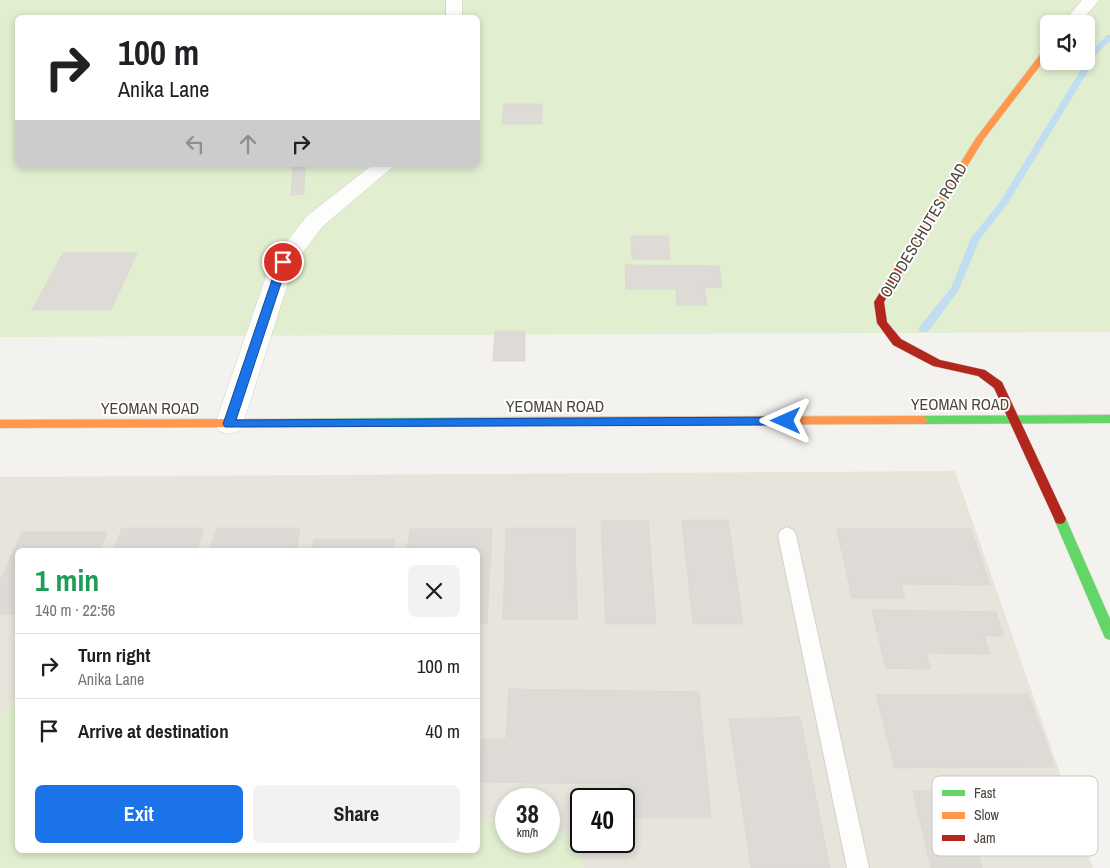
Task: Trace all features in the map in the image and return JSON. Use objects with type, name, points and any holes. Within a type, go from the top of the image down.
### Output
[{"type":"street","points":[[454,0],[454,15]]},
{"type":"street","points":[[1078,15],[1091,0]]},
{"type":"street","name":"OLD DESCHUTES ROAD","points":[[1040,61],[980,138],[879,302],[882,323],[896,342],[937,363],[982,373],[998,384],[1110,634]]},
{"type":"street","points":[[229,424],[283,262],[315,221],[383,167]]},
{"type":"street","name":"YEOMAN ROAD","points":[[0,424],[1110,419]]},
{"type":"lane","points":[[787,535],[858,868]]},
{"type":"shaded area","points":[[955,471],[1061,776],[932,776],[932,856],[1089,856],[1093,868],[584,868],[581,853],[635,853],[635,788],[570,788],[570,835],[560,833],[560,788],[495,788],[495,820],[480,816],[480,548],[15,548],[15,698],[0,717],[0,477]]},
{"type":"green space","points":[[0,0],[1110,0],[1110,332],[0,337]]},
{"type":"green space","points":[[15,698],[15,853],[480,853],[480,816],[495,820],[495,853],[560,853],[560,833],[570,835],[570,853],[581,853],[584,868],[0,868],[0,717]]},
{"type":"building","points":[[504,104],[542,104],[542,124],[502,124]]},
{"type":"building","points":[[293,167],[305,167],[304,194],[291,195]]},
{"type":"building","points":[[631,236],[668,236],[670,259],[632,259]]},
{"type":"building","points":[[63,253],[137,253],[111,310],[32,310]]},
{"type":"building","points":[[625,265],[719,266],[722,288],[704,287],[707,305],[677,305],[676,289],[626,289]]},
{"type":"building","points":[[495,331],[525,331],[525,361],[493,361]]},
{"type":"building","points":[[682,520],[728,520],[743,624],[693,624]]},
{"type":"building","points":[[601,521],[648,521],[656,624],[606,624]]},
{"type":"building","points":[[122,528],[203,528],[198,548],[115,548]]},
{"type":"building","points":[[217,528],[300,528],[296,548],[211,548]]},
{"type":"building","points":[[506,528],[575,528],[577,619],[503,619]]},
{"type":"building","points":[[410,529],[492,529],[487,624],[480,624],[480,548],[407,548]]},
{"type":"building","points":[[837,529],[971,529],[990,585],[901,584],[905,598],[852,598]]},
{"type":"building","points":[[22,532],[107,532],[101,548],[15,548],[15,614],[0,614],[0,581]]},
{"type":"building","points":[[314,539],[395,539],[394,548],[312,548]]},
{"type":"building","points":[[872,610],[996,612],[1004,636],[984,636],[990,654],[926,653],[930,669],[886,668]]},
{"type":"building","points":[[509,689],[699,692],[711,818],[635,818],[635,788],[620,788],[620,784],[480,782],[482,739],[506,739]]},
{"type":"building","points":[[1028,694],[1055,767],[895,768],[876,695]]},
{"type":"building","points":[[800,717],[830,868],[751,868],[729,719]]},
{"type":"building","points":[[913,791],[932,791],[932,856],[979,856],[982,868],[931,868]]},
{"type":"waterway","points":[[924,329],[955,289],[976,238],[1004,203],[1083,73],[1088,58],[1110,37]]},
{"type":"traffic: fast","points":[[923,420],[1110,419]]},
{"type":"traffic: fast","points":[[276,423],[566,421]]},
{"type":"traffic: fast","points":[[1060,519],[1110,634]]},
{"type":"traffic: slow","points":[[899,269],[980,138],[1040,61]]},
{"type":"traffic: slow","points":[[566,421],[923,420]]},
{"type":"traffic: slow","points":[[0,424],[276,423]]},
{"type":"traffic: jam","points":[[899,269],[879,302],[882,323],[897,342],[937,363],[981,373],[998,385],[1060,519]]},
{"type":"route","points":[[283,262],[229,424],[786,421]]}]
